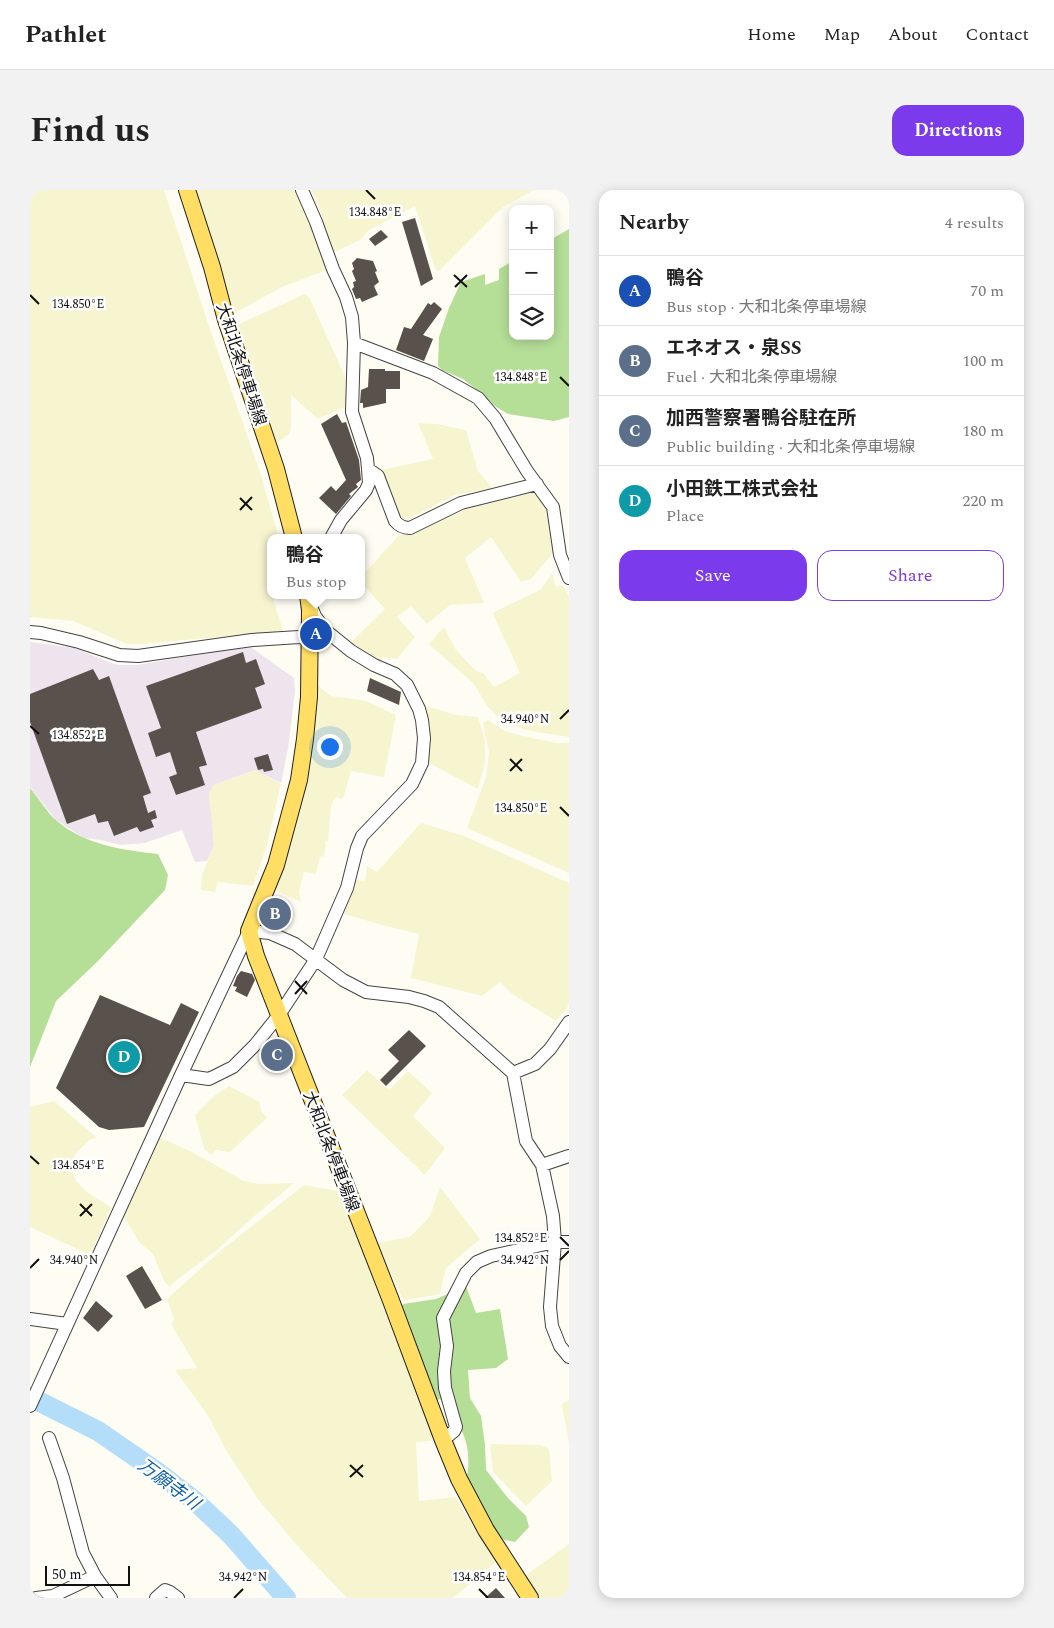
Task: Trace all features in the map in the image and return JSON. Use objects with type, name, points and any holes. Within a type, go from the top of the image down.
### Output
[{"type":"main road","name":"大和北条停車場線","points":[[187,190],[212,267],[226,320],[276,469],[293,534]]},
{"type":"main road","points":[[249,931],[276,865],[299,780],[309,697],[310,599]]},
{"type":"main road","name":"大和北条停車場線","points":[[249,931],[256,956],[459,1479],[486,1530],[530,1598]]},
{"type":"street","points":[[302,190],[346,297],[352,317],[354,343],[352,412],[367,458],[369,483],[366,490],[341,520],[333,534]]},
{"type":"street","points":[[354,343],[433,373],[478,398],[495,418],[526,471],[553,507],[560,555],[569,578]]},
{"type":"street","points":[[368,470],[378,476],[396,520],[404,528],[410,528],[461,503],[537,484]]},
{"type":"street","points":[[181,1075],[209,1079],[233,1067],[256,1045],[279,1015],[316,958],[347,888],[362,836],[412,784],[422,763],[424,738],[419,709],[406,685],[395,674],[374,665],[325,630],[315,616],[310,599]]},
{"type":"street","points":[[30,632],[86,643],[119,655],[138,656],[252,640],[299,636],[310,638]]},
{"type":"street","points":[[30,1406],[249,931],[270,933],[295,944],[343,980],[366,992],[409,997],[439,1007],[514,1073],[526,1141],[542,1165],[553,1216],[554,1242],[550,1307],[552,1326],[560,1346],[569,1358]]},
{"type":"street","points":[[514,1073],[536,1064],[569,1024]]},
{"type":"street","points":[[542,1165],[569,1156]]},
{"type":"street","points":[[443,1440],[456,1427],[445,1388],[444,1371],[447,1346],[443,1318],[466,1273],[483,1258],[554,1242],[569,1242]]},
{"type":"street","points":[[30,1319],[67,1324]]},
{"type":"street","points":[[49,1438],[63,1478],[83,1553],[95,1576],[111,1598]]},
{"type":"street","points":[[30,1598],[53,1596],[95,1576]]},
{"type":"street","points":[[156,1598],[165,1590],[178,1598]]},
{"type":"shaded area","points":[[30,190],[164,190],[261,475],[278,534],[267,534],[267,599],[273,599],[283,631],[127,644],[73,621],[30,617]]},
{"type":"shaded area","points":[[191,190],[295,191],[311,216],[329,269],[282,287],[233,314]]},
{"type":"shaded area","points":[[311,190],[534,190],[503,207],[440,270],[436,271],[415,206],[369,230],[360,240],[335,252],[315,196]]},
{"type":"shaded area","points":[[305,294],[310,299],[348,383],[346,407],[318,419],[291,395],[291,428],[289,434],[276,444],[237,325]]},
{"type":"shaded area","points":[[418,423],[437,424],[466,430],[478,471],[492,488],[455,495],[410,518],[401,520],[380,470],[433,459]]},
{"type":"shaded area","points":[[534,492],[548,508],[554,552],[531,579],[521,582],[491,537],[465,558],[484,603],[450,605],[427,624],[411,606],[397,617],[415,637],[397,659],[383,657],[379,664],[349,644],[385,609],[365,586],[365,573],[399,535],[416,532],[467,509]]},
{"type":"shaded area","points":[[552,574],[556,587],[562,585],[569,596],[569,737],[525,730],[508,723],[487,706],[474,684],[429,644],[444,627],[456,650],[476,671],[483,673],[494,687],[520,673],[493,614],[540,590]]},
{"type":"shaded area","points":[[30,642],[75,648],[119,665],[137,665],[249,646],[294,678],[295,691],[288,749],[281,783],[255,770],[214,785],[209,794],[214,846],[207,861],[195,862],[182,830],[145,843],[121,845],[84,838],[56,820],[30,787]]},
{"type":"shaded area","points":[[316,684],[331,696],[366,701],[396,715],[384,777],[351,771],[343,799],[335,797],[331,806],[328,842],[326,841],[324,857],[320,856],[316,874],[304,872],[299,891],[301,902],[274,890],[305,781],[315,730]]},
{"type":"shaded area","points":[[422,705],[457,715],[478,717],[485,740],[485,762],[478,789],[425,761]]},
{"type":"shaded area","points":[[488,720],[505,731],[519,735],[556,743],[569,743],[569,873],[467,828],[486,777],[489,753],[483,723]]},
{"type":"shaded area","points":[[255,770],[281,784],[267,845],[253,886],[218,882],[215,892],[201,890],[202,874],[214,846],[209,794],[214,785]]},
{"type":"shaded area","points":[[421,823],[464,836],[569,883],[569,1003],[556,1021],[512,994],[500,982],[482,996],[411,978],[419,934],[344,914],[356,880],[365,881],[367,866],[377,872]]},
{"type":"shaded area","points":[[367,1070],[389,1090],[408,1071],[432,1093],[413,1116],[445,1148],[425,1175],[342,1095]]},
{"type":"shaded area","points":[[229,1086],[260,1102],[261,1111],[267,1118],[230,1152],[216,1150],[212,1155],[204,1149],[195,1115],[214,1096]]},
{"type":"shaded area","points":[[54,1101],[97,1138],[89,1140],[76,1153],[71,1166],[76,1181],[88,1193],[111,1207],[90,1255],[30,1227],[30,1107]]},
{"type":"shaded area","points":[[159,1138],[194,1153],[244,1181],[260,1184],[294,1183],[218,1249],[170,1287],[164,1281],[153,1254],[139,1242],[124,1217]]},
{"type":"shaded area","points":[[304,1185],[344,1192],[432,1427],[432,1441],[416,1442],[419,1501],[455,1497],[496,1562],[453,1598],[347,1598],[301,1550],[258,1499],[226,1450],[207,1414],[175,1370],[197,1368],[171,1324],[174,1319],[167,1299],[219,1252]]},
{"type":"shaded area","points":[[440,1187],[480,1239],[446,1268],[440,1294],[404,1301],[377,1243],[410,1237],[430,1216]]},
{"type":"shaded area","points":[[569,1400],[569,1444],[562,1404]]},
{"type":"shaded area","points":[[490,1444],[540,1445],[549,1449],[552,1481],[526,1506],[493,1472]]},
{"type":"shaded area","points":[[569,1544],[569,1598],[536,1598],[522,1578]]},
{"type":"green space","points":[[569,229],[569,417],[554,421],[508,414],[495,406],[463,379],[442,370],[438,366],[439,337],[461,282],[485,274],[485,285],[499,280],[499,269],[509,263],[509,340],[554,340],[554,238]]},
{"type":"green space","points":[[30,788],[54,818],[68,829],[80,836],[105,845],[131,851],[158,854],[168,875],[165,890],[97,962],[56,1001],[30,1067]]},
{"type":"green space","points":[[466,1286],[476,1313],[500,1309],[508,1359],[496,1368],[468,1370],[470,1398],[481,1416],[486,1470],[508,1498],[526,1516],[529,1527],[515,1542],[496,1538],[465,1482],[468,1462],[467,1447],[463,1434],[440,1399],[433,1401],[399,1309],[403,1304],[436,1299]]},
{"type":"building","points":[[415,218],[433,279],[421,286],[402,222]]},
{"type":"building","points":[[381,230],[388,237],[375,246],[369,239]]},
{"type":"building","points":[[357,258],[373,261],[379,282],[374,286],[378,295],[362,302],[360,298],[356,299],[352,289],[354,287],[353,282],[356,281],[352,271],[354,269],[352,263]]},
{"type":"building","points":[[434,302],[442,309],[423,335],[433,339],[424,361],[396,350],[404,327],[411,329],[428,303],[431,305]]},
{"type":"building","points":[[369,369],[400,371],[400,389],[386,389],[386,403],[363,408],[363,403],[360,403],[361,390],[368,387]]},
{"type":"building","points":[[337,414],[342,423],[346,422],[359,460],[361,480],[356,484],[358,487],[349,494],[351,496],[336,514],[319,498],[331,486],[336,491],[346,480],[321,424]]},
{"type":"building","points":[[243,652],[246,663],[256,659],[265,684],[255,688],[262,708],[196,732],[207,765],[199,767],[205,785],[176,795],[169,777],[177,774],[170,752],[156,757],[148,733],[161,728],[146,686]]},
{"type":"building","points":[[93,669],[99,680],[109,676],[151,793],[143,796],[148,813],[155,810],[157,818],[151,820],[154,827],[140,832],[137,827],[114,836],[108,821],[98,823],[95,814],[67,824],[30,722],[30,694]]},
{"type":"building","points":[[370,678],[401,692],[399,705],[367,691]]},
{"type":"building","points":[[268,754],[273,770],[264,772],[263,769],[258,770],[254,758]]},
{"type":"building","points":[[241,971],[252,974],[255,980],[247,997],[235,991],[237,987],[233,986]]},
{"type":"building","points":[[100,995],[170,1025],[181,1003],[199,1012],[144,1127],[109,1130],[99,1127],[56,1088]]},
{"type":"building","points":[[409,1030],[426,1046],[386,1086],[380,1080],[399,1061],[388,1050]]},
{"type":"building","points":[[142,1266],[162,1300],[145,1309],[126,1276]]},
{"type":"building","points":[[96,1301],[113,1316],[98,1332],[83,1318]]},
{"type":"building","points":[[496,1588],[505,1598],[485,1598]]},
{"type":"waterway","name":"万願寺川","points":[[30,1397],[98,1431],[156,1471],[195,1501],[231,1535],[286,1598]]},
{"type":"place","name":"鴨谷","points":[[316,634]]},
{"type":"place","name":"エネオス・泉SS","points":[[275,914]]},
{"type":"place","name":"加西警察署鴨谷駐在所","points":[[277,1055]]},
{"type":"place","name":"小田鉄工株式会社","points":[[124,1057]]}]
